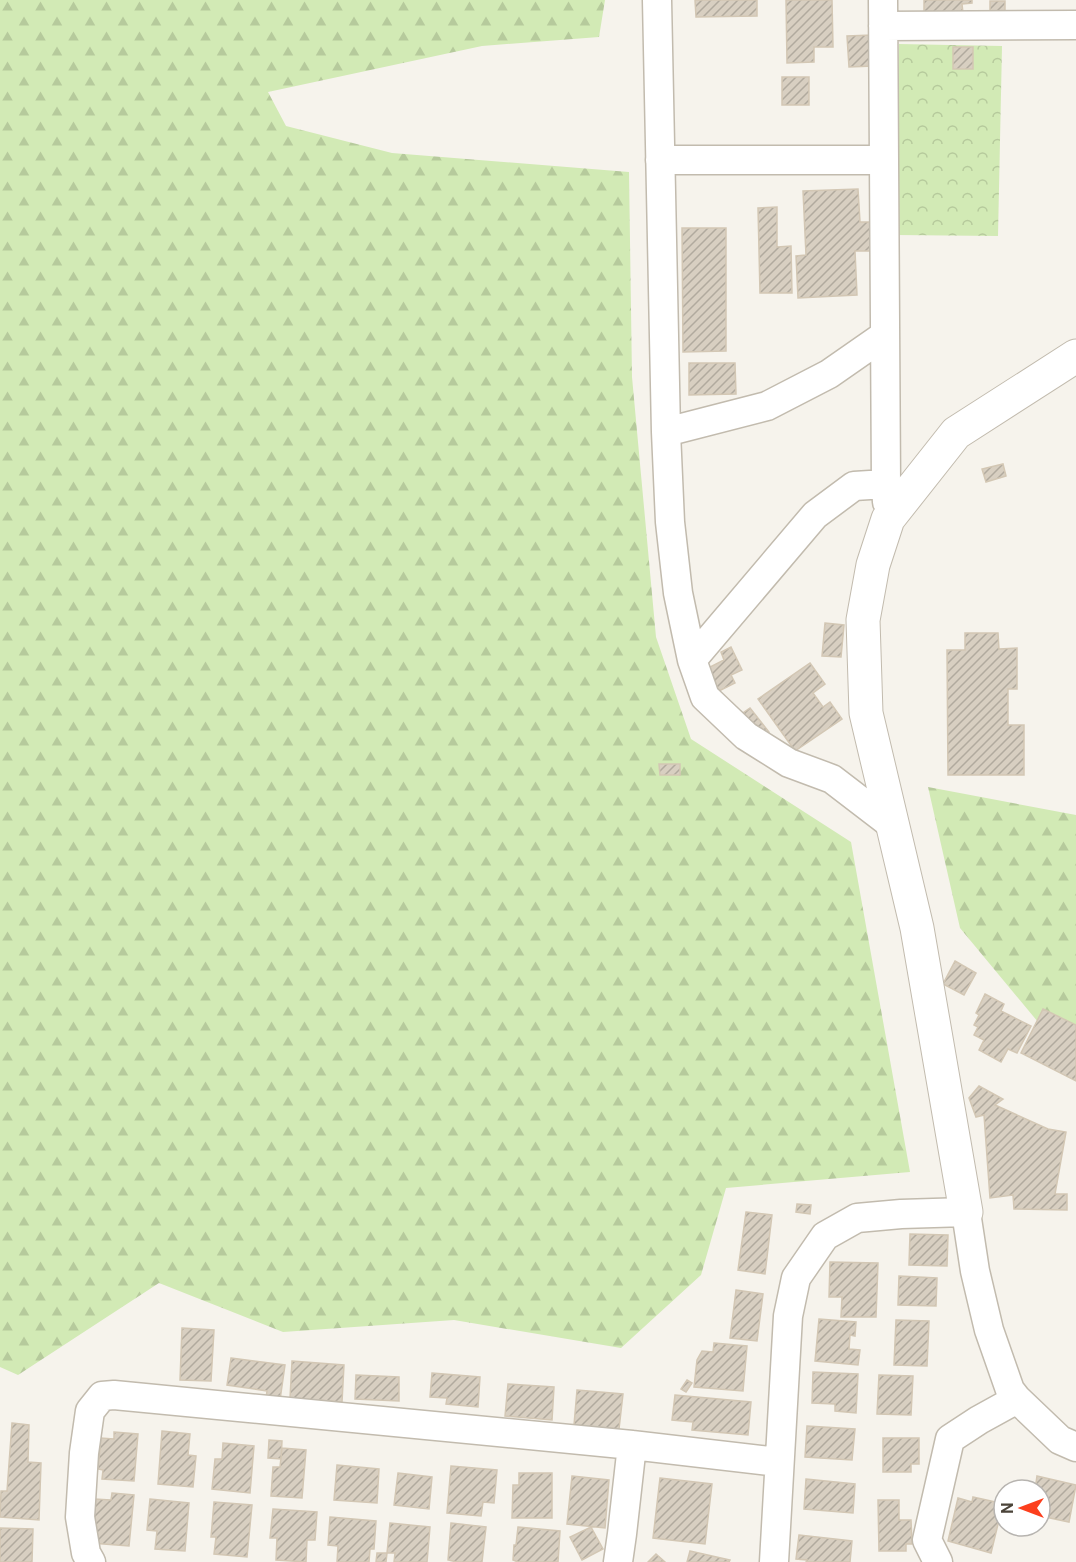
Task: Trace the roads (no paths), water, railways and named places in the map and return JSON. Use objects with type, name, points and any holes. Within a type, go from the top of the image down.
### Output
[{"type":"street","points":[[657,0],[670,522],[678,593],[692,660],[705,697],[746,736],[789,763],[832,779],[892,825]]},
{"type":"street","points":[[888,519],[883,13],[1076,25]]},
{"type":"street","points":[[660,160],[883,160]]},
{"type":"street","points":[[666,432],[767,406],[829,374],[885,335]]},
{"type":"street","points":[[1076,356],[956,433],[888,519],[873,566],[863,620],[866,713],[916,928],[975,1271],[989,1330],[1010,1390],[1017,1400],[1060,1440],[1076,1447]]},
{"type":"street","points":[[692,660],[815,515],[854,486],[886,484]]},
{"type":"street","points":[[774,1562],[788,1316],[796,1278],[825,1236],[857,1218],[966,1212]]},
{"type":"street","points":[[91,1562],[86,1553],[80,1517],[84,1453],[90,1411],[102,1396],[114,1395],[632,1445],[778,1462]]},
{"type":"street","points":[[938,1562],[927,1540],[950,1439],[979,1420],[1017,1400]]},
{"type":"street","points":[[618,1562],[632,1445]]}]
